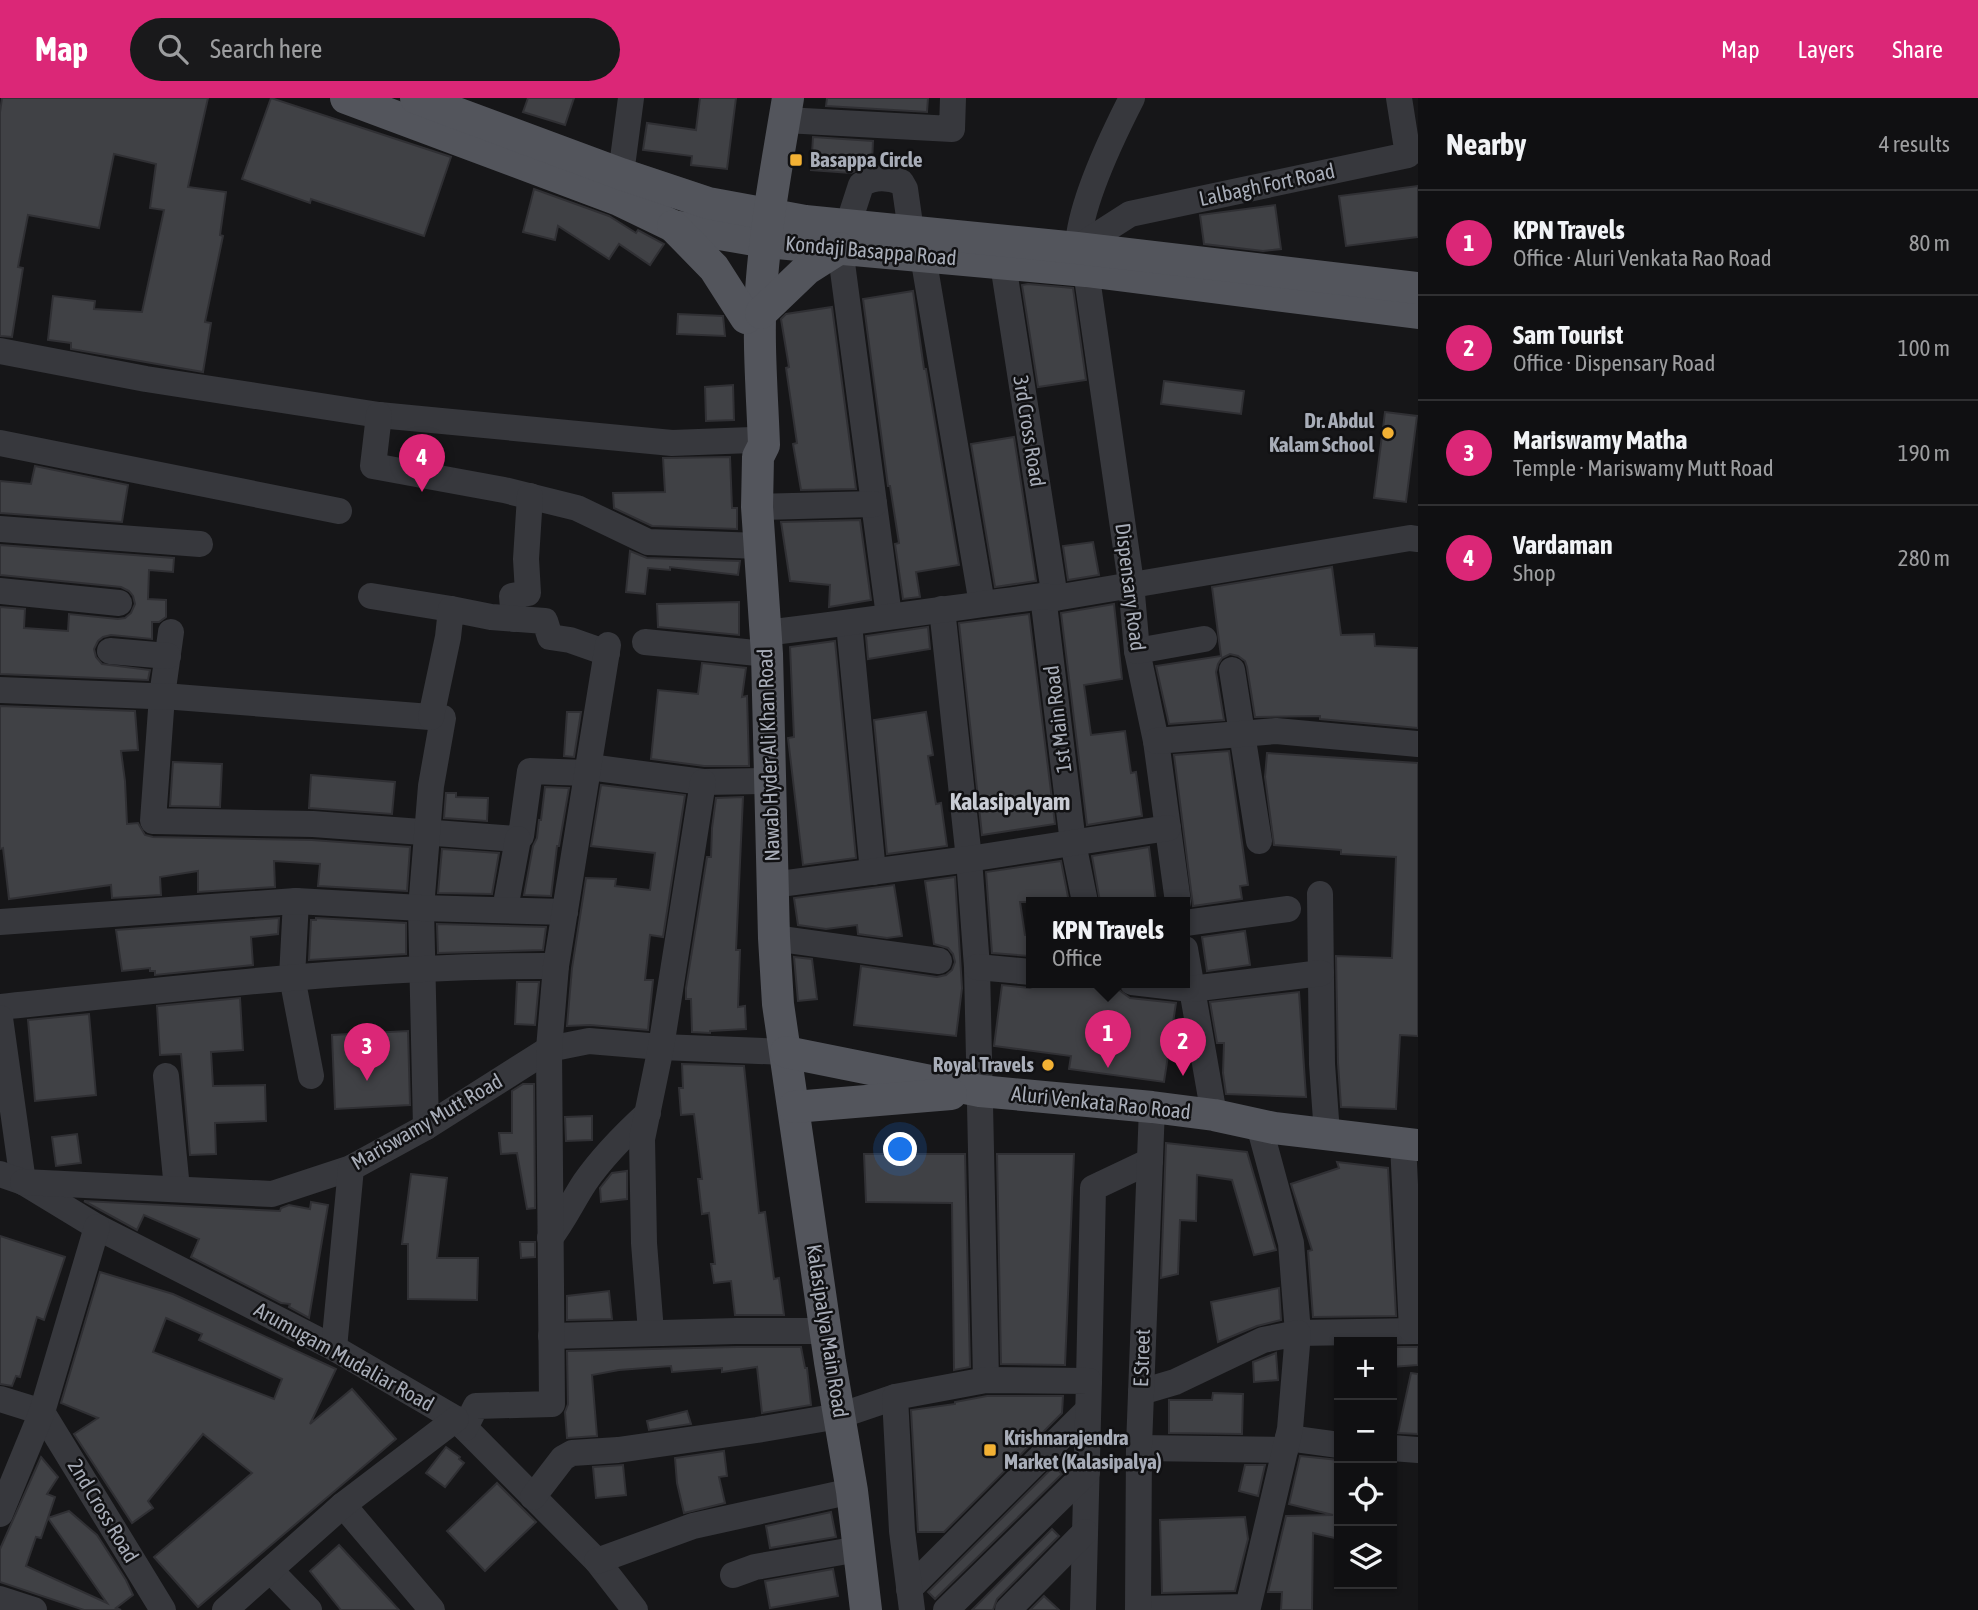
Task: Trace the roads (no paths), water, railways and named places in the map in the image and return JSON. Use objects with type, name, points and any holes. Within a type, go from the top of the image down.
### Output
[{"type":"main road","name":"Kondaji Basappa Road","points":[[346,98],[619,201],[673,226],[756,226],[1082,260],[1418,288]]},
{"type":"main road","name":"Kondaji Basappa Road","points":[[416,98],[621,174],[708,203],[756,226]]},
{"type":"main road","name":"Nawab Hyder Ali Khan Road","points":[[781,105],[756,226],[753,315],[755,449],[766,643],[774,938],[778,1004],[786,1052]]},
{"type":"main road","points":[[673,226],[714,268],[753,315],[844,237]]},
{"type":"main road","name":"Kondaji Basappa Road","points":[[917,244],[1003,264],[1082,260],[1418,313]]},
{"type":"main road","name":"Aluri Venkata Rao Road","points":[[786,1052],[980,1091],[1152,1107],[1214,1115],[1259,1125],[1410,1144]]},
{"type":"main road","name":"Kalasipalya Main Road","points":[[786,1052],[852,1491],[866,1610]]},
{"type":"main road","points":[[794,1107],[833,1106],[980,1091]]},
{"type":"street","points":[[621,174],[631,98]]},
{"type":"street","points":[[781,105],[951,130],[953,98]]},
{"type":"street","points":[[1082,260],[1089,199],[1111,141],[1132,98]]},
{"type":"street","name":"Lalbagh Fort Road","points":[[1082,260],[1130,214],[1408,155],[1399,98]]},
{"type":"street","points":[[889,616],[844,237],[861,185],[876,178],[901,182],[905,189],[982,604]]},
{"type":"street","name":"Dispensary Road","points":[[1082,260],[1131,583],[1137,651],[1156,741],[1177,897]]},
{"type":"street","name":"3rd Cross Road","points":[[1003,264],[1049,596]]},
{"type":"street","points":[[0,351],[146,379],[379,415],[755,449]]},
{"type":"street","points":[[379,415],[373,466],[530,496],[577,508],[648,542],[760,546]]},
{"type":"street","points":[[0,443],[339,511]]},
{"type":"street","points":[[514,619],[512,596],[528,593],[526,559],[530,496]]},
{"type":"street","points":[[757,507],[874,504]]},
{"type":"street","points":[[0,528],[200,544]]},
{"type":"street","points":[[645,642],[766,643],[889,616],[1049,596],[1410,538],[1418,539]]},
{"type":"street","points":[[0,591],[119,603]]},
{"type":"street","points":[[225,1610],[343,1505],[461,1423],[476,1406],[552,1404],[549,1049],[556,966],[608,649],[550,638],[545,621],[491,617],[372,596]]},
{"type":"street","name":"1st Main Road","points":[[1049,596],[1073,843],[1084,897]]},
{"type":"street","points":[[431,717],[448,637],[451,609]]},
{"type":"street","points":[[942,609],[969,859],[976,967],[986,1380]]},
{"type":"street","points":[[849,624],[873,872]]},
{"type":"street","points":[[1137,651],[1205,639]]},
{"type":"street","points":[[110,651],[169,644],[162,696],[153,821],[313,824],[518,839]]},
{"type":"street","points":[[1232,670],[1259,841]]},
{"type":"street","points":[[0,690],[162,696],[443,718],[431,786],[421,908],[426,1127]]},
{"type":"street","points":[[1156,741],[1276,731],[1418,744]]},
{"type":"street","points":[[505,909],[518,839],[521,836],[530,771],[588,770],[703,782],[770,781]]},
{"type":"street","points":[[651,1332],[644,1243],[642,1139],[661,1047],[703,782]]},
{"type":"street","points":[[772,885],[969,859],[1168,828]]},
{"type":"street","points":[[1320,894],[1322,1064],[1327,1134]]},
{"type":"street","points":[[0,922],[296,901],[565,912]]},
{"type":"street","points":[[296,901],[292,977],[311,1076]]},
{"type":"street","points":[[1190,922],[1288,909]]},
{"type":"street","points":[[774,938],[939,961]]},
{"type":"street","points":[[0,1007],[292,977],[464,965],[556,966]]},
{"type":"street","points":[[976,967],[1026,972]]},
{"type":"street","points":[[1183,988],[1321,973]]},
{"type":"street","points":[[1190,982],[1214,1115]]},
{"type":"street","points":[[0,1018],[11,1178]]},
{"type":"street","name":"Mariswamy Mutt Road","points":[[11,1178],[272,1194],[351,1168],[426,1127],[549,1049],[589,1041],[786,1052]]},
{"type":"street","points":[[166,1076],[177,1189]]},
{"type":"street","name":"E Street","points":[[1138,1610],[1139,1448],[1152,1107]]},
{"type":"street","points":[[550,1238],[584,1184],[613,1145],[648,1113]]},
{"type":"street","points":[[1138,1610],[1249,1609],[1286,1444],[1298,1333],[1291,1243],[1259,1125]]},
{"type":"street","points":[[1141,1392],[1175,1382],[1263,1340],[1298,1333],[1415,1331],[1410,1144]]},
{"type":"street","points":[[1081,1608],[1087,1472],[1093,1188],[1150,1161]]},
{"type":"street","points":[[334,1348],[351,1168]]},
{"type":"street","name":"Arumugam Mudaliar Road","points":[[11,1178],[97,1227],[334,1348],[461,1423],[597,1561],[635,1610]]},
{"type":"street","points":[[0,1514],[43,1412],[97,1227]]},
{"type":"street","points":[[551,1336],[651,1332],[826,1331]]},
{"type":"street","points":[[533,1497],[563,1458],[572,1453],[618,1450],[839,1416],[895,1398],[986,1380],[1089,1381]]},
{"type":"street","points":[[895,1398],[902,1531],[911,1600]]},
{"type":"street","points":[[0,1399],[43,1412]]},
{"type":"street","points":[[911,1600],[1088,1410]]},
{"type":"street","name":"2nd Cross Road","points":[[43,1412],[163,1610]]},
{"type":"street","points":[[1139,1448],[1334,1445]]},
{"type":"street","points":[[1397,1448],[1418,1450]]},
{"type":"street","points":[[946,1610],[1087,1472]]},
{"type":"street","points":[[597,1561],[693,1525],[852,1491]]},
{"type":"street","points":[[343,1505],[432,1610]]},
{"type":"street","points":[[1008,1610],[1085,1532]]},
{"type":"street","points":[[733,1575],[755,1567],[859,1549]]},
{"type":"street","points":[[270,1570],[309,1610]]},
{"type":"street","points":[[0,1599],[34,1610]]},
{"type":"place","name":"Basappa Circle","points":[[796,160]]},
{"type":"place","name":"Dr. Abdul Kalam School","points":[[1388,433]]},
{"type":"place","name":"Vardaman","points":[[422,492]]},
{"type":"place","name":"Royal Travels","points":[[1048,1065]]},
{"type":"place","name":"KPN Travels","points":[[1108,1068]]},
{"type":"place","name":"Sam Tourist","points":[[1183,1076]]},
{"type":"place","name":"Mariswamy Matha","points":[[367,1081]]},
{"type":"place","name":"Krishnarajendra Market (Kalasipalya)","points":[[990,1450]]},
{"type":"district","name":"Kalasipalyam","points":[[1010,802]]}]
